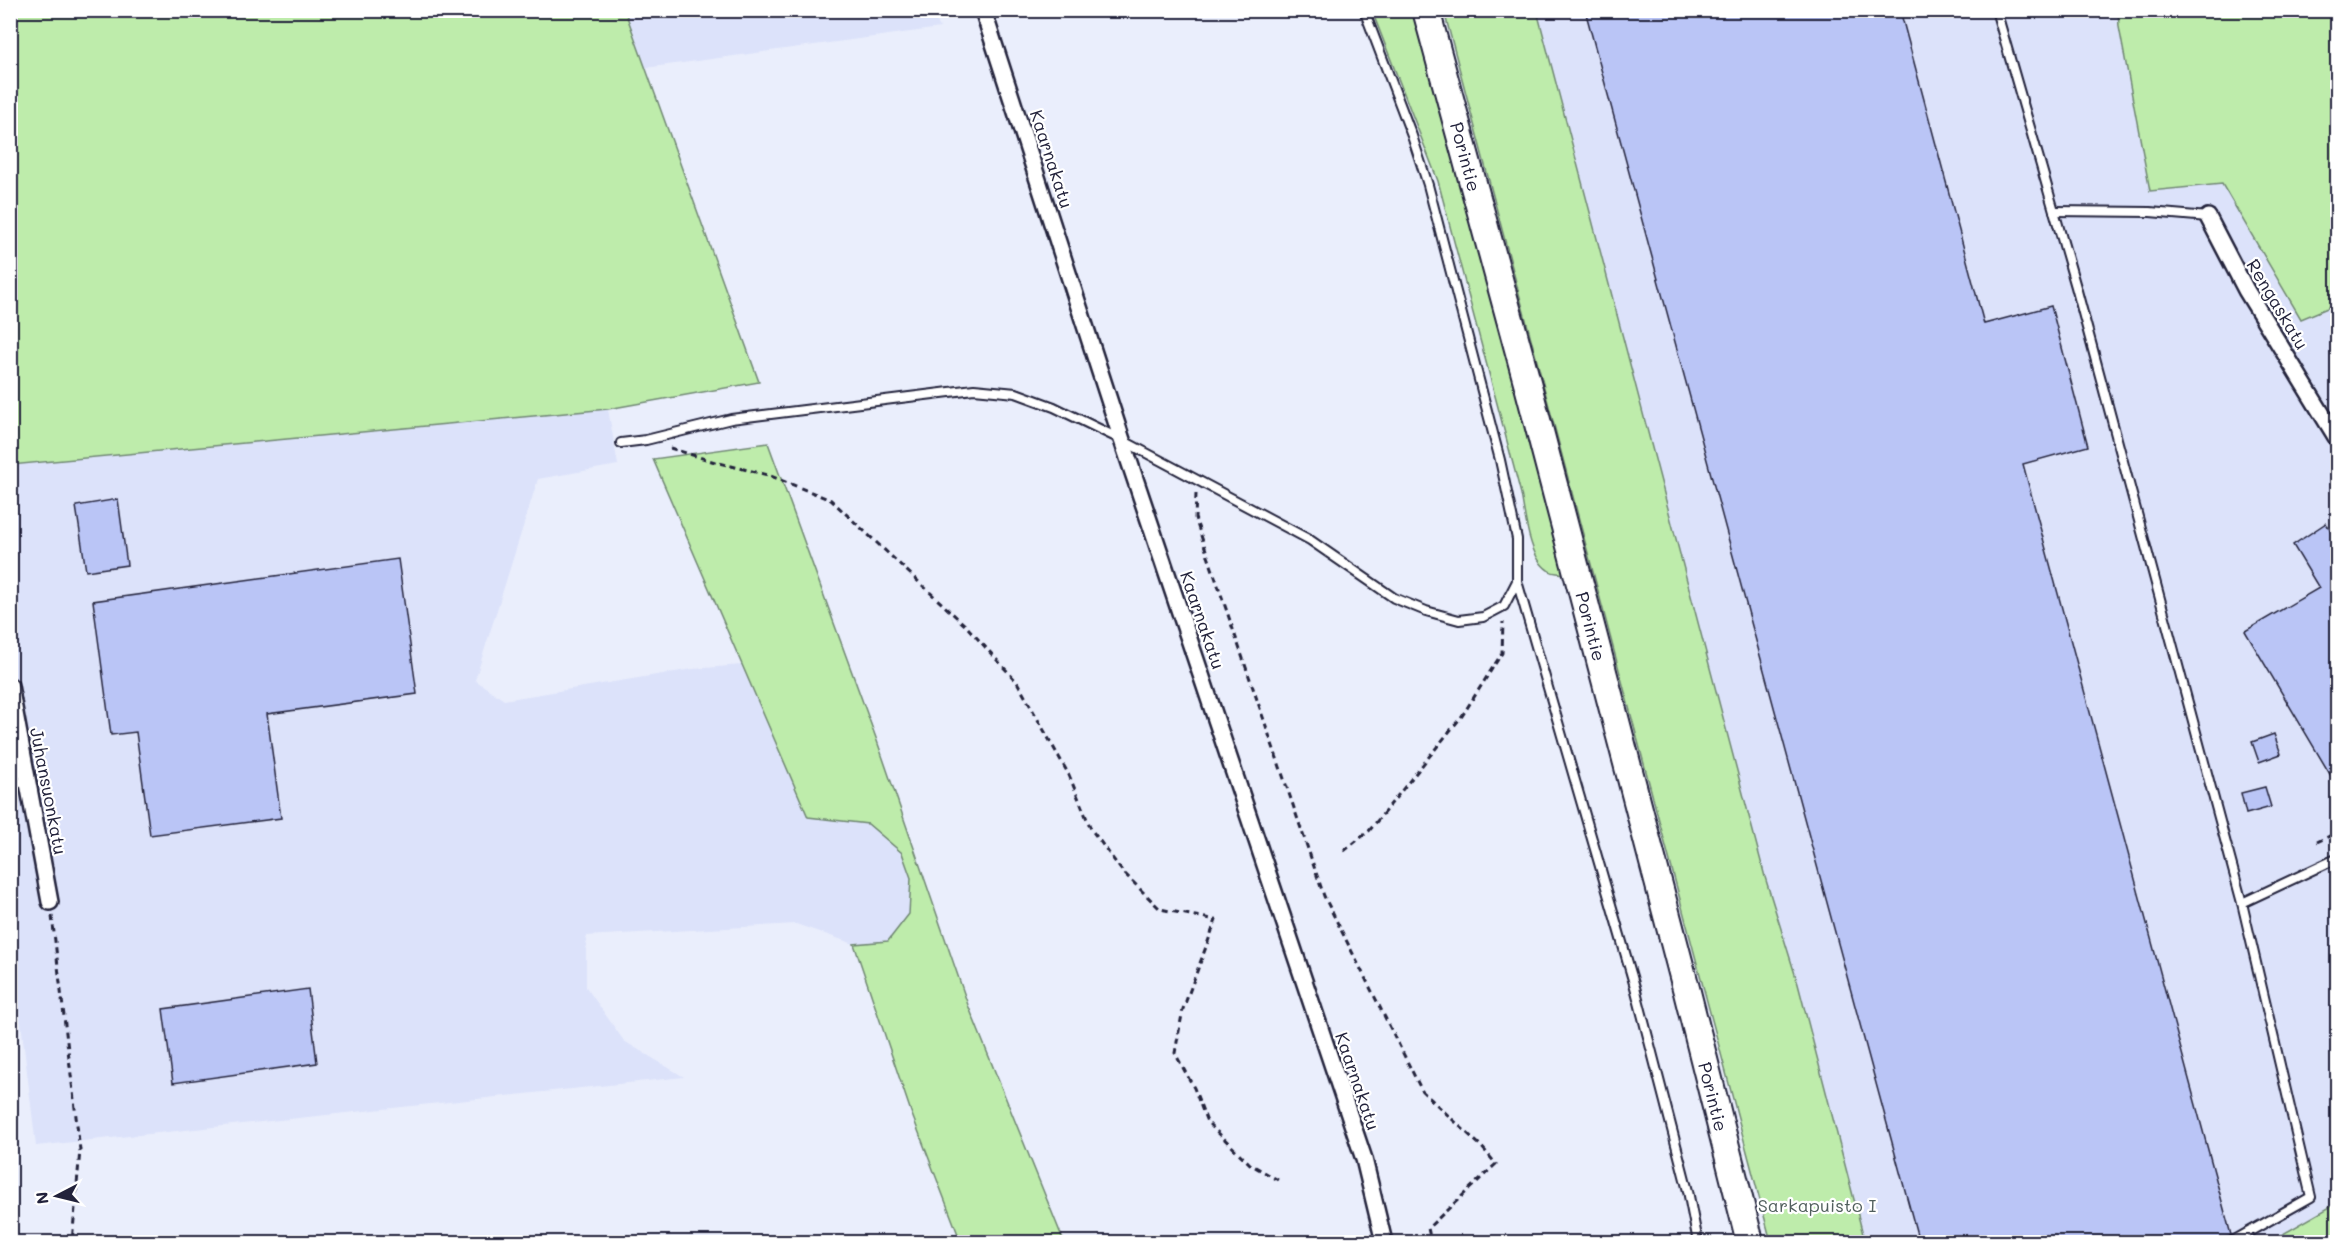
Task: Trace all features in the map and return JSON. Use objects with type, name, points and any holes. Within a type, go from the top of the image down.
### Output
[{"type":"highway","name":"Porintie","points":[[1426,10],[1527,382],[1750,1242]]},
{"type":"street","name":"Kaarnakatu","points":[[983,10],[1122,440],[1364,1159],[1384,1242]]},
{"type":"street","name":"Rengaskatu","points":[[2208,217],[2246,290],[2337,440]]},
{"type":"street","name":"Juhansuonkatu","points":[[10,686],[50,902]]},
{"type":"lane","points":[[1364,10],[1428,184],[1500,460],[1517,539],[1517,581],[1635,987],[1688,1191],[1698,1242]]},
{"type":"lane","points":[[1996,10],[2054,211],[2241,903],[2311,1197],[2231,1242]]},
{"type":"lane","points":[[2054,211],[2150,212],[2208,217]]},
{"type":"lane","points":[[621,443],[646,440],[731,419],[974,389],[1016,393],[1054,407],[1196,479],[1310,540],[1394,598],[1426,611],[1459,620],[1483,617],[1504,606],[1517,581]]},
{"type":"lane","points":[[10,784],[27,782]]},
{"type":"lane","points":[[2241,903],[2337,858]]},
{"type":"path","points":[[646,440],[715,462],[768,475],[831,500],[967,627],[1017,682],[1069,775],[1091,829],[1122,871],[1160,909],[1216,920],[1183,1009],[1175,1053],[1194,1088],[1207,1122],[1250,1164],[1278,1180]]},
{"type":"path","points":[[1196,479],[1195,518],[1324,896],[1422,1091],[1481,1146],[1496,1164],[1428,1228],[1431,1242]]},
{"type":"path","points":[[1344,851],[1369,831],[1462,716],[1502,653],[1504,606]]},
{"type":"path","points":[[2317,842],[2337,832]]},
{"type":"path","points":[[50,902],[80,1150],[72,1242]]},
{"type":"shaded area","points":[[625,11],[932,11],[940,28],[645,68]]},
{"type":"shaded area","points":[[1537,11],[2118,11],[2119,27],[2150,191],[2222,184],[2300,319],[2337,304],[2337,1203],[2269,1242],[1865,1242],[1798,984],[1765,878]]},
{"type":"shaded area","points":[[608,409],[618,465],[538,479],[475,680],[504,700],[693,669],[741,665],[808,817],[868,824],[902,853],[911,878],[909,914],[888,941],[854,944],[796,924],[586,936],[586,987],[624,1041],[684,1077],[36,1146],[10,932],[10,465]]},
{"type":"green space","points":[[10,11],[625,11],[759,382],[608,409],[11,465]]},
{"type":"green space","points":[[1372,11],[1414,11],[1567,574],[1548,570],[1536,556],[1532,546],[1521,494],[1438,181]]},
{"type":"green space","name":"Sarkapuisto I","points":[[1444,11],[1537,11],[1765,877],[1798,984],[1865,1242],[1771,1242]]},
{"type":"green space","points":[[2118,11],[2337,11],[2337,304],[2301,319],[2222,184],[2150,191],[2119,27]]},
{"type":"green space","points":[[768,443],[876,738],[968,1005],[1064,1242],[961,1242],[911,1112],[854,944],[888,941],[909,914],[911,878],[902,853],[868,824],[808,817],[653,459]]},
{"type":"green space","points":[[2337,1203],[2337,1242],[2269,1242]]},
{"type":"building","points":[[1585,10],[1900,10],[1984,324],[2051,306],[2088,446],[2023,464],[2231,1235],[2228,1237],[2207,1242],[1919,1242]]},
{"type":"building","points":[[118,499],[127,565],[86,571],[76,506]]},
{"type":"building","points":[[2326,523],[2337,543],[2337,786],[2245,631],[2319,588],[2293,545]]},
{"type":"building","points":[[398,559],[417,694],[267,714],[281,818],[150,835],[136,732],[111,735],[93,601]]},
{"type":"building","points":[[2274,734],[2281,754],[2259,762],[2252,742]]},
{"type":"building","points":[[2265,787],[2271,807],[2246,814],[2241,793]]},
{"type":"building","points":[[308,989],[317,1063],[173,1083],[163,1009]]}]
